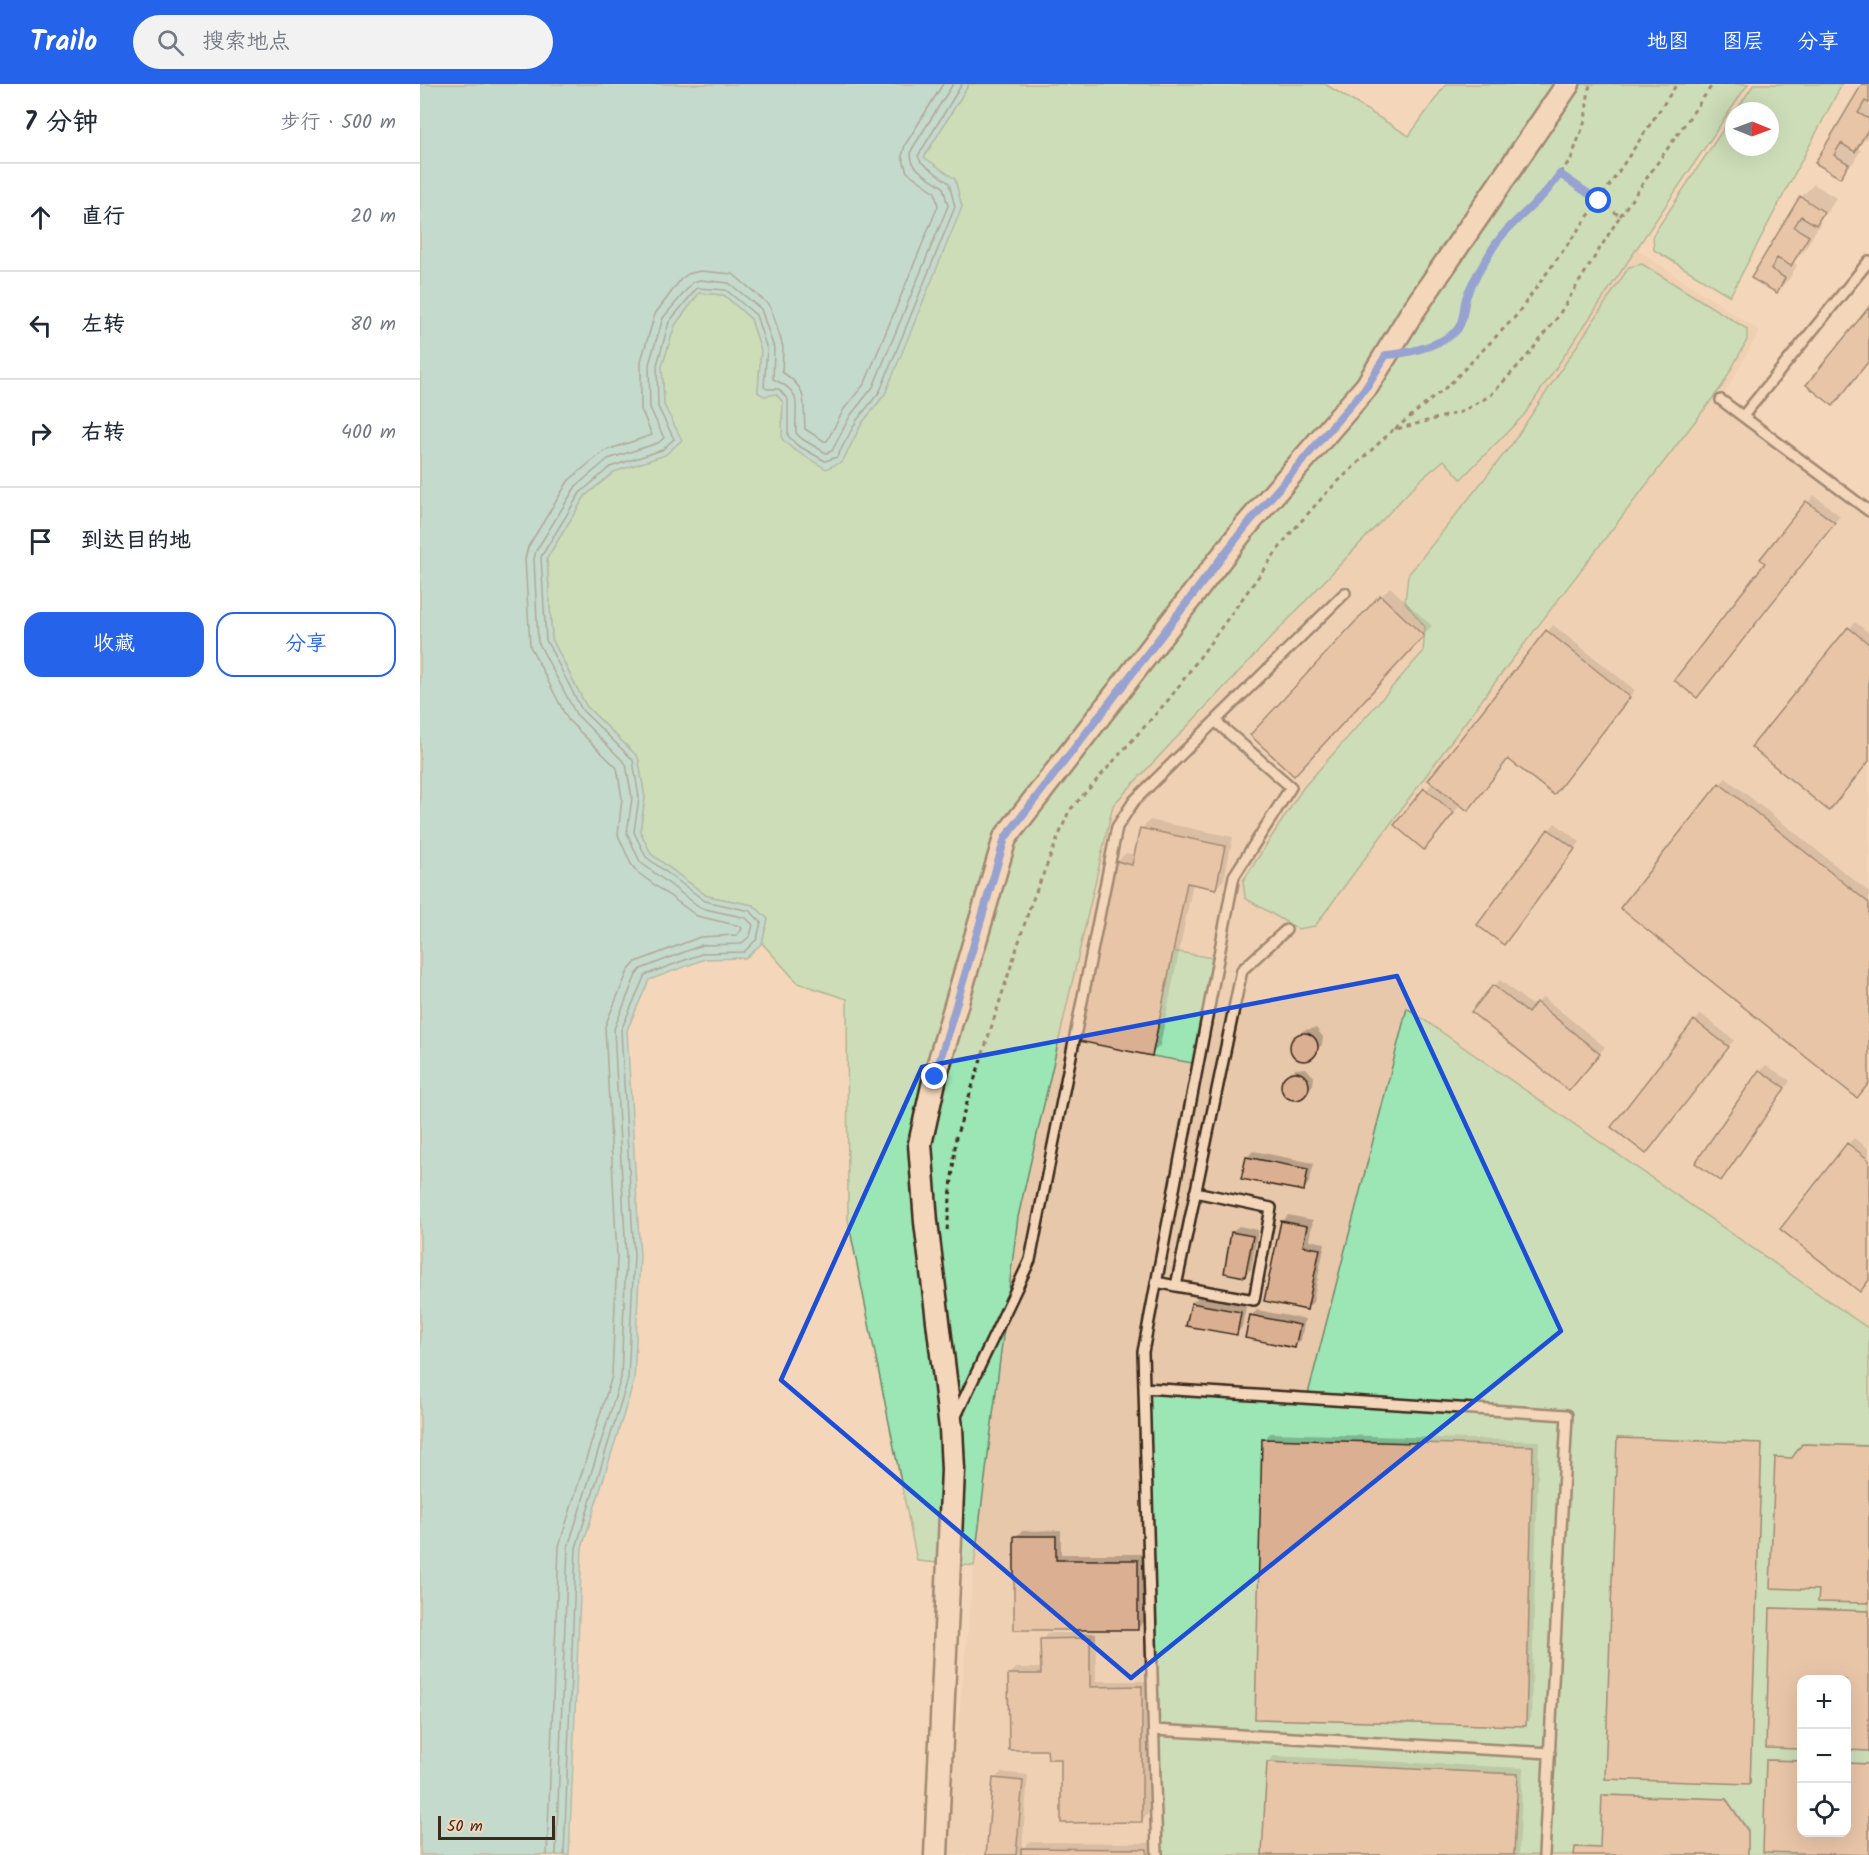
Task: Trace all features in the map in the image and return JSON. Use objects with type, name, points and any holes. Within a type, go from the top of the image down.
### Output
[{"type":"street","points":[[936,1855],[953,1470],[951,1428],[926,1222],[920,1144],[935,1077],[1005,838],[1246,526],[1367,386],[1411,314],[1568,84]]},
{"type":"lane","points":[[1743,416],[1869,261]]},
{"type":"lane","points":[[1721,400],[1869,511]]},
{"type":"lane","points":[[951,1428],[1030,1260],[1117,827],[1134,801],[1345,593]]},
{"type":"lane","points":[[1157,1855],[1143,1352],[1234,876],[1291,787],[1215,722]]},
{"type":"lane","points":[[1176,1286],[1242,970],[1286,930]]},
{"type":"lane","points":[[1156,1282],[1254,1300],[1271,1208],[1195,1192]]},
{"type":"lane","points":[[1144,1388],[1567,1415],[1544,1855]]},
{"type":"lane","points":[[1154,1730],[1550,1753]]},
{"type":"path","points":[[1386,355],[1406,354],[1455,332],[1461,321],[1466,297],[1491,250],[1511,226],[1542,197],[1571,159],[1585,121],[1589,88],[1592,84]]},
{"type":"path","points":[[947,1239],[956,1137],[1031,904],[1069,811],[1170,698],[1288,536],[1329,490],[1393,430],[1449,385],[1515,317],[1599,201],[1677,84]]},
{"type":"path","points":[[1393,430],[1461,412],[1491,395],[1528,356],[1555,321],[1620,216],[1713,84]]},
{"type":"path","points":[[1560,174],[1620,216]]},
{"type":"highlighted area","points":[[1397,976],[1561,1331],[1131,1678],[781,1380],[922,1067]]},
{"type":"shaded area","points":[[1636,249],[1760,331],[1721,400],[1869,510],[1869,1855],[945,1855],[974,1566],[1018,1217],[1113,805],[1419,481],[1444,459],[1461,478],[1524,415]]},
{"type":"green space","points":[[969,84],[1325,84],[1409,136],[1446,84],[1748,84],[1736,102],[1725,102],[1725,118],[1524,415],[1461,479],[1444,460],[1419,481],[1113,805],[1018,1217],[974,1566],[917,1561],[848,1220],[847,999],[798,983],[762,943],[768,919],[753,905],[707,896],[651,854],[640,831],[645,798],[638,757],[586,706],[552,639],[547,558],[585,496],[614,472],[664,405],[662,366],[675,325],[699,293],[724,295],[751,319],[761,350],[758,392],[764,396],[776,394],[783,402],[782,422],[842,462],[862,423],[885,394],[924,157]]},
{"type":"green space","points":[[1754,84],[1842,84],[1730,296],[1654,250],[1653,235],[1725,127],[1725,156],[1779,156],[1779,102],[1742,102]]},
{"type":"green space","points":[[1642,264],[1747,329],[1747,340],[1722,386],[1492,686],[1315,926],[1298,929],[1245,898],[1243,881],[1303,788],[1423,652],[1425,627],[1405,602],[1408,575],[1512,444],[1629,267]]},
{"type":"green space","points":[[1173,951],[1218,959],[1198,1064],[1152,1056]]},
{"type":"green space","points":[[1407,1008],[1869,1329],[1869,1855],[1157,1855],[1144,1388],[1307,1398]]},
{"type":"water","points":[[420,84],[969,84],[924,157],[955,179],[962,207],[885,394],[862,423],[842,462],[826,469],[793,449],[782,439],[783,402],[776,394],[764,396],[758,392],[761,350],[751,319],[724,295],[699,293],[675,325],[662,366],[664,405],[682,440],[665,455],[614,472],[585,496],[547,558],[552,639],[586,706],[638,757],[645,798],[640,831],[651,854],[707,896],[753,905],[768,919],[762,943],[746,958],[705,959],[649,980],[627,1030],[640,1256],[634,1381],[582,1548],[569,1855],[420,1855]]},
{"type":"building","points":[[1862,84],[1869,85],[1869,103],[1865,101],[1858,113],[1869,119],[1869,128],[1855,152],[1841,143],[1834,155],[1849,164],[1840,178],[1815,163]]},
{"type":"building","points":[[1800,196],[1824,212],[1816,225],[1801,216],[1794,227],[1809,236],[1791,266],[1777,258],[1771,269],[1785,278],[1777,293],[1751,278]]},
{"type":"building","points":[[1869,307],[1869,361],[1833,406],[1806,385]]},
{"type":"building","points":[[1806,501],[1835,523],[1697,698],[1674,680],[1765,563],[1760,559]]},
{"type":"building","points":[[1380,595],[1424,636],[1294,776],[1250,735]]},
{"type":"building","points":[[1848,627],[1869,644],[1869,761],[1829,811],[1751,747]]},
{"type":"building","points":[[1546,630],[1630,697],[1554,795],[1508,759],[1468,811],[1428,780]]},
{"type":"building","points":[[1719,783],[1869,903],[1869,1083],[1857,1098],[1620,908]]},
{"type":"building","points":[[1424,788],[1454,813],[1424,850],[1394,825]]},
{"type":"building","points":[[1140,828],[1225,846],[1216,889],[1187,883],[1152,1056],[1079,1041],[1116,861],[1132,865]]},
{"type":"building","points":[[1548,829],[1575,849],[1504,945],[1477,925]]},
{"type":"building","points":[[1493,985],[1528,1013],[1536,1002],[1600,1054],[1569,1091],[1471,1012]]},
{"type":"building","points":[[1694,1020],[1729,1047],[1646,1154],[1611,1127]]},
{"type":"building","points":[[1304,1033],[1314,1037],[1318,1047],[1314,1057],[1304,1061],[1294,1057],[1290,1047],[1294,1037]]},
{"type":"building","points":[[1759,1070],[1785,1088],[1721,1181],[1695,1163]]},
{"type":"building","points":[[1295,1072],[1305,1076],[1309,1086],[1305,1096],[1295,1100],[1285,1096],[1281,1086],[1285,1076]]},
{"type":"building","points":[[1847,1143],[1869,1160],[1869,1280],[1860,1292],[1780,1229]]},
{"type":"building","points":[[1246,1157],[1308,1169],[1304,1191],[1241,1179]]},
{"type":"building","points":[[1281,1221],[1307,1226],[1303,1246],[1320,1249],[1307,1310],[1264,1301]]},
{"type":"building","points":[[1231,1232],[1253,1236],[1245,1277],[1224,1273]]},
{"type":"building","points":[[1191,1303],[1241,1312],[1237,1335],[1186,1326]]},
{"type":"building","points":[[1250,1315],[1300,1325],[1295,1348],[1245,1338]]},
{"type":"building","points":[[1617,1438],[1762,1443],[1750,1784],[1605,1779]]},
{"type":"building","points":[[1262,1439],[1533,1446],[1526,1726],[1255,1719]]},
{"type":"building","points":[[1802,1444],[1869,1446],[1869,1603],[1818,1602],[1819,1590],[1770,1588],[1775,1457],[1792,1458]]},
{"type":"building","points":[[1014,1536],[1056,1536],[1056,1560],[1138,1560],[1138,1630],[1014,1630]]},
{"type":"building","points":[[1770,1608],[1869,1611],[1869,1751],[1851,1750],[1851,1675],[1797,1675],[1797,1749],[1766,1748]]},
{"type":"building","points":[[1090,1638],[1090,1687],[1142,1686],[1142,1822],[1061,1823],[1061,1759],[1048,1759],[1047,1750],[1009,1750],[1008,1674],[1041,1674],[1040,1639]]},
{"type":"building","points":[[1766,1760],[1797,1761],[1797,1837],[1851,1837],[1851,1763],[1869,1764],[1869,1855],[1763,1852]]},
{"type":"building","points":[[1267,1762],[1518,1774],[1514,1855],[1262,1855]]},
{"type":"building","points":[[993,1778],[1023,1781],[1016,1855],[986,1855]]},
{"type":"building","points":[[1602,1795],[1726,1799],[1748,1831],[1748,1855],[1574,1855],[1575,1847],[1600,1848]]},
{"type":"building","points":[[1021,1848],[1147,1849],[1147,1855],[1021,1855]]},
{"type":"route","points":[[935,1077],[1005,838],[1246,526],[1367,386],[1386,355],[1406,354],[1418,350],[1455,332],[1461,321],[1466,297],[1491,250],[1511,226],[1542,197],[1560,174],[1599,201]]}]
